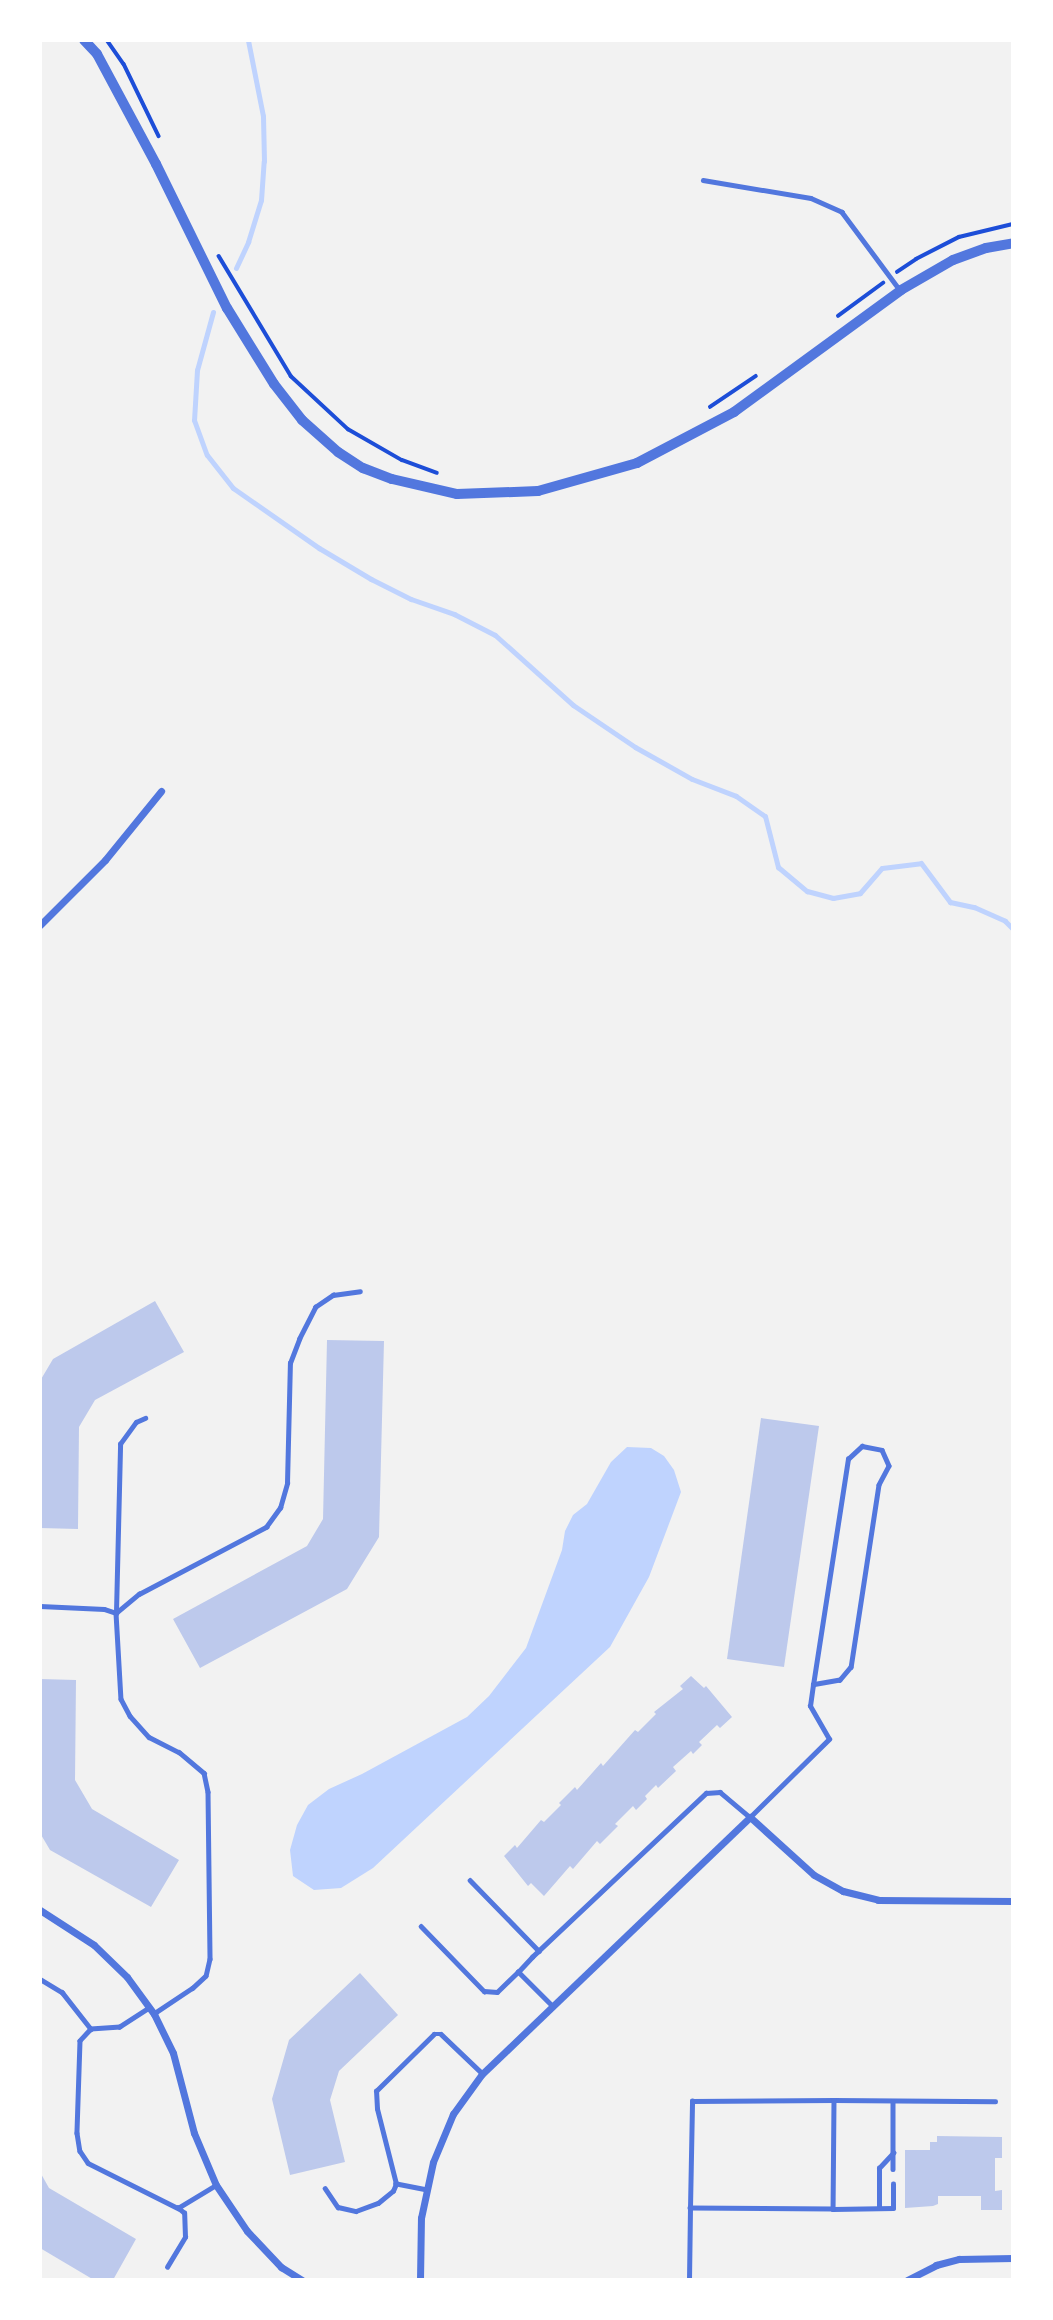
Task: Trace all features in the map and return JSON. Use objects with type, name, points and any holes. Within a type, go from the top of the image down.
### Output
[{"type":"street","points":[[84,40],[97,54],[227,308],[274,384],[302,420],[338,452],[363,468],[392,480],[457,494],[498,495],[538,491],[637,463],[734,412],[901,290],[953,260],[1013,243]]},
{"type":"street","points":[[40,925],[105,860],[160,791]]},
{"type":"street","points":[[420,2280],[421,2218],[433,2162],[453,2114],[482,2074],[750,1817],[814,1875],[843,1891],[878,1900],[1013,1902]]},
{"type":"street","points":[[40,1910],[94,1945],[127,1977],[152,2011],[173,2053],[194,2133],[216,2185],[247,2231],[281,2267],[302,2280]]},
{"type":"street","points":[[906,2280],[936,2265],[959,2259],[1013,2258]]},
{"type":"lane","points":[[703,180],[811,198],[842,212],[901,290]]},
{"type":"lane","points":[[116,1613],[139,1594],[266,1527],[280,1508],[287,1483],[290,1363],[299,1339],[315,1307],[333,1295],[360,1291]]},
{"type":"lane","points":[[145,1418],[136,1422],[120,1444],[116,1613],[121,1699],[130,1717],[149,1737],[193,1762],[204,1773],[208,1792],[210,1959],[206,1976],[193,1988],[120,2027],[91,2029],[80,2041],[77,2133],[80,2151],[88,2163],[184,2213],[185,2237],[167,2267]]},
{"type":"lane","points":[[421,1926],[484,1992],[497,1992],[706,1793],[720,1792],[750,1817],[829,1739],[810,1706],[813,1685],[848,1459],[862,1446],[881,1450],[889,1466],[879,1485],[851,1667],[840,1680],[813,1685]]},
{"type":"lane","points":[[40,1606],[104,1609],[116,1613]]},
{"type":"lane","points":[[470,1880],[539,1951]]},
{"type":"lane","points":[[518,1972],[552,2006]]},
{"type":"lane","points":[[40,1979],[62,1992],[91,2029]]},
{"type":"lane","points":[[325,2188],[338,2207],[356,2211],[379,2203],[393,2191],[396,2184],[377,2109],[376,2091],[434,2034],[441,2034],[482,2074]]},
{"type":"lane","points":[[833,2209],[834,2100]]},
{"type":"lane","points":[[689,2280],[692,2101],[995,2101]]},
{"type":"lane","points":[[892,2101],[893,2169]]},
{"type":"lane","points":[[878,2208],[879,2168],[893,2153]]},
{"type":"lane","points":[[396,2184],[427,2190]]},
{"type":"lane","points":[[690,2208],[893,2208],[893,2184]]},
{"type":"lane","points":[[178,2208],[216,2185]]},
{"type":"path","points":[[107,40],[124,64],[162,143]]},
{"type":"path","points":[[836,318],[891,276],[943,244],[976,231],[1013,224]]},
{"type":"path","points":[[215,249],[291,376],[348,429],[402,460],[439,474]]},
{"type":"path","points":[[705,410],[763,372]]},
{"type":"water","points":[[627,1447],[651,1448],[664,1456],[674,1470],[681,1492],[649,1577],[610,1647],[373,1868],[341,1888],[314,1890],[293,1876],[290,1850],[297,1825],[308,1805],[329,1789],[467,1717],[489,1696],[526,1648],[562,1550],[565,1531],[573,1515],[587,1504],[611,1462]]},
{"type":"building","points":[[155,1301],[184,1352],[95,1400],[79,1427],[78,1529],[40,1528],[40,1381],[53,1359]]},
{"type":"building","points":[[327,1340],[384,1341],[379,1537],[347,1589],[200,1668],[173,1619],[307,1546],[323,1519]]},
{"type":"building","points":[[761,1418],[819,1426],[784,1667],[727,1659]]},
{"type":"building","points":[[691,1676],[704,1688],[706,1686],[732,1717],[720,1728],[717,1725],[699,1742],[702,1745],[693,1754],[691,1751],[673,1767],[676,1771],[658,1788],[656,1785],[636,1810],[633,1806],[615,1824],[618,1826],[600,1844],[597,1841],[573,1869],[570,1866],[544,1896],[531,1883],[528,1886],[504,1856],[515,1845],[517,1848],[541,1820],[544,1822],[561,1805],[559,1803],[575,1787],[577,1790],[635,1730],[638,1732],[656,1714],[654,1712],[683,1689],[680,1686]]},
{"type":"building","points":[[40,1679],[76,1680],[75,1780],[92,1809],[179,1860],[151,1907],[50,1850],[40,1833]]},
{"type":"building","points":[[360,1973],[398,2015],[339,2071],[330,2100],[345,2162],[290,2175],[272,2099],[289,2040]]},
{"type":"building","points":[[937,2136],[1002,2137],[1002,2158],[995,2158],[995,2191],[1002,2190],[1002,2210],[981,2210],[981,2196],[938,2196],[938,2204],[933,2206],[905,2208],[905,2150],[930,2150],[930,2142],[937,2142]]},
{"type":"building","points":[[40,2172],[49,2188],[136,2239],[113,2280],[94,2280],[40,2248]]},
{"type":"waterway","points":[[236,268],[248,242],[261,200],[264,161],[263,116],[248,40]]},
{"type":"waterway","points":[[213,312],[197,370],[194,420],[207,455],[233,488],[319,548],[371,579],[411,599],[454,614],[495,635],[573,705],[635,747],[692,779],[736,796],[765,816],[778,867],[807,891],[833,898],[860,893],[882,868],[921,863],[950,902],[974,907],[1005,921],[1013,929]]}]
